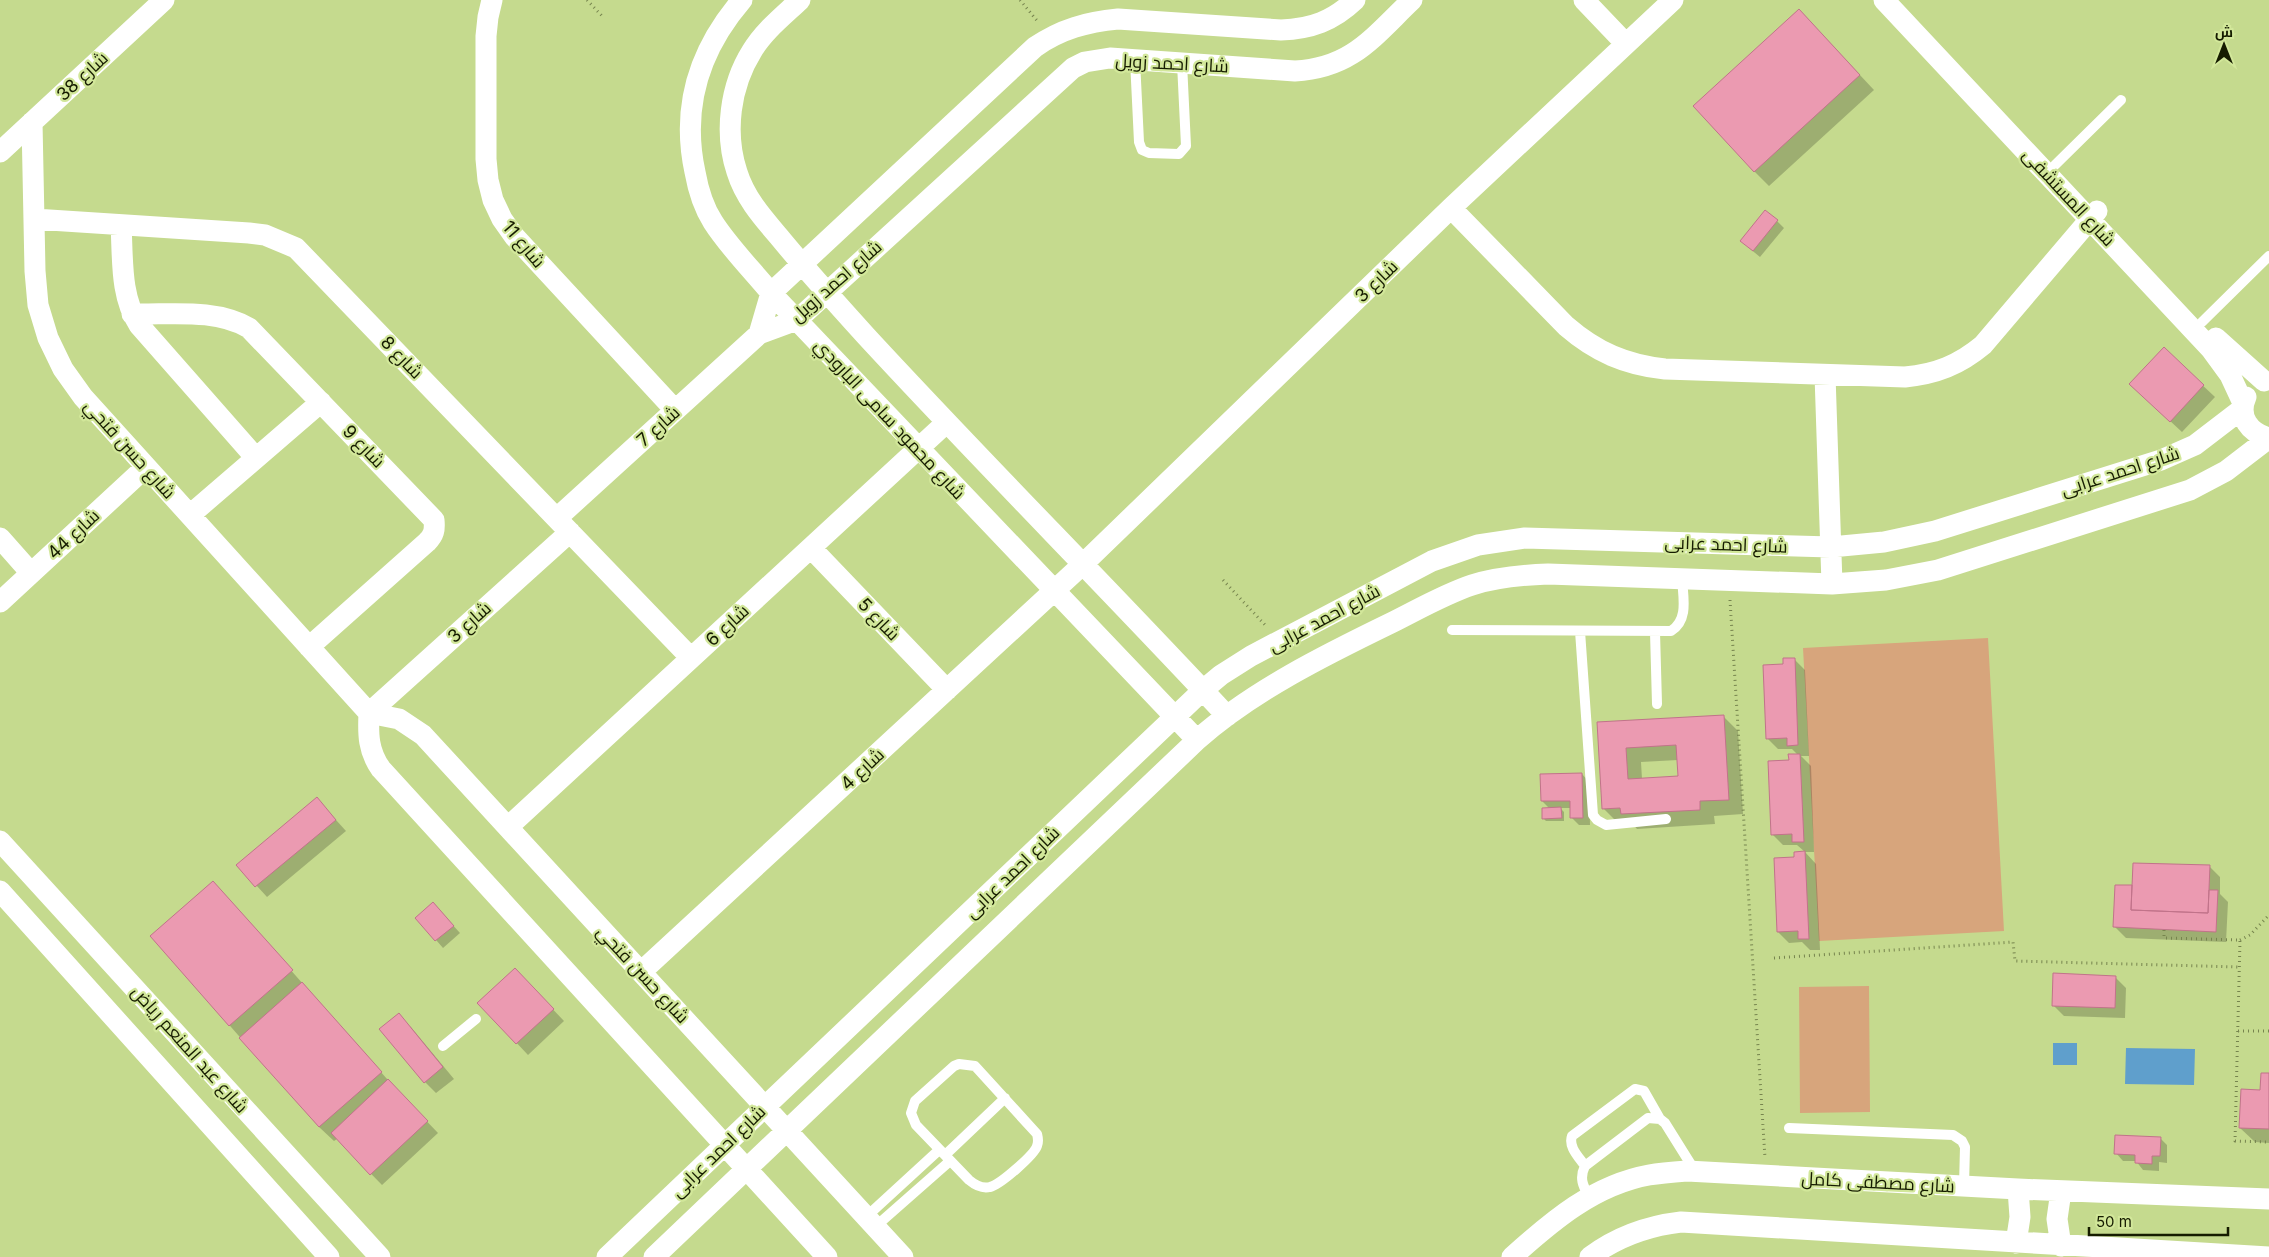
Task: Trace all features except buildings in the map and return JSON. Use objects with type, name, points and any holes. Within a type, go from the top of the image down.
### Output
[{"type":"street","name":"شارع 38","points":[[0,152],[164,0]]},
{"type":"street","name":"شارع 11","points":[[492,0],[486,36],[486,159],[488,180],[496,206],[514,236],[675,410]]},
{"type":"street","name":"شارع محمود سامى البارودي","points":[[742,0],[725,20],[707,50],[695,84],[690,119],[691,154],[698,189],[712,222],[770,293],[1198,740]]},
{"type":"street","points":[[800,0],[771,26],[748,58],[738,80],[731,110],[730,142],[737,173],[750,202],[826,293],[946,423],[1227,716]]},
{"type":"street","name":"شارع احمد زويل","points":[[759,334],[770,293],[1027,54],[1050,37],[1072,27],[1095,21],[1118,19],[1301,30],[1319,25],[1336,16],[1355,0]]},
{"type":"street","name":"شارع احمد زويل","points":[[759,334],[797,320],[1073,68],[1097,59],[1314,70],[1332,65],[1348,57],[1363,46],[1412,0]]},
{"type":"street","points":[[1584,0],[1626,44]]},
{"type":"street","name":"شارع 3","points":[[1082,565],[1451,208],[1673,0]]},
{"type":"street","name":"شارع المستشفى","points":[[1884,0],[2231,353],[2267,381]]},
{"type":"street","name":"شارع المستشفى","points":[[1900,0],[2055,165],[2094,215],[2211,349],[2230,375],[2243,406],[2244,420],[2250,429],[2259,435],[2269,438]]},
{"type":"street","name":"شارع حسن فتحي","points":[[32,122],[35,271],[38,305],[48,338],[63,369],[83,397],[369,713],[390,716],[416,728],[902,1257]]},
{"type":"street","points":[[1451,208],[1566,326],[1583,341],[1622,361],[1650,368],[1905,377],[1926,375],[1947,369],[1966,359],[1983,345],[2094,215]]},
{"type":"street","name":"شارع 8","points":[[34,219],[266,235],[296,248],[691,658]]},
{"type":"street","points":[[121,224],[125,290],[132,314],[256,458]]},
{"type":"street","name":"شارع 9","points":[[132,314],[213,316],[238,322],[253,332],[434,520],[433,536],[310,648]]},
{"type":"street","name":"شارع 7","points":[[563,525],[675,410],[759,334]]},
{"type":"street","points":[[1824,375],[1832,584]]},
{"type":"street","name":"شارع احمد عرابى","points":[[607,1257],[1203,690],[1234,666],[1280,641],[1432,561],[1455,552],[1501,541],[1525,538],[1858,546],[1910,538],[2162,460],[2195,445],[2243,406],[2247,393],[2255,385],[2267,381]]},
{"type":"street","points":[[190,515],[321,402]]},
{"type":"street","name":"شارع 6","points":[[508,827],[946,423]]},
{"type":"street","name":"شارع احمد عرابى","points":[[654,1257],[1198,740],[1227,716],[1258,695],[1355,640],[1472,585],[1497,579],[1539,574],[1832,584],[1886,580],[1930,572],[2190,490],[2226,472],[2269,438]]},
{"type":"street","name":"شارع 44","points":[[0,602],[146,466]]},
{"type":"street","name":"شارع 3","points":[[369,713],[563,525]]},
{"type":"street","points":[[0,538],[32,573]]},
{"type":"street","name":"شارع 5","points":[[811,548],[947,690]]},
{"type":"street","name":"شارع 4","points":[[641,972],[1082,565]]},
{"type":"street","points":[[369,713],[371,753],[381,769],[827,1257]]},
{"type":"street","name":"شارع عبد المنعم رياض","points":[[0,841],[380,1257]]},
{"type":"street","name":"شارع عبد المنعم رياض","points":[[0,891],[329,1257]]},
{"type":"street","name":"شارع مصطفى كامل","points":[[1512,1257],[1576,1204],[1611,1186],[1648,1175],[1695,1171],[2018,1190],[2269,1199]]},
{"type":"street","points":[[2016,1243],[2020,1217],[2018,1190]]},
{"type":"street","points":[[2061,1191],[2057,1218],[2061,1246]]},
{"type":"street","points":[[1590,1257],[1611,1242],[1633,1232],[1657,1225],[1681,1222],[2016,1243],[2037,1251],[2061,1246],[2269,1257]]},
{"type":"lane","points":[[1135,60],[1138,142],[1142,150],[1150,153],[1179,154],[1186,146],[1182,63]]},
{"type":"lane","points":[[2055,165],[2121,100]]},
{"type":"lane","points":[[2202,322],[2269,256]]},
{"type":"lane","points":[[1452,630],[1671,631],[1678,627],[1682,620],[1682,578]]},
{"type":"lane","points":[[1580,631],[1593,815],[1597,820],[1606,825],[1666,819]]},
{"type":"lane","points":[[1655,632],[1657,704]]},
{"type":"lane","points":[[443,1046],[476,1019]]},
{"type":"lane","points":[[966,1063],[976,1066],[1005,1098],[1037,1134],[1038,1140],[1033,1152],[998,1184],[990,1187],[975,1185],[912,1119],[912,1106],[915,1101],[954,1066],[966,1063]]},
{"type":"lane","points":[[1585,1166],[1571,1145],[1572,1136],[1635,1090],[1644,1091],[1660,1119],[1669,1128],[1695,1171]]},
{"type":"lane","points":[[870,1222],[1005,1098]]},
{"type":"lane","points":[[1589,1197],[1581,1176],[1585,1166],[1648,1118],[1660,1119]]},
{"type":"lane","points":[[1789,1128],[1953,1134],[1962,1141],[1965,1147],[1964,1186]]},
{"type":"lane","points":[[870,1222],[945,1155]]},
{"type":"path","points":[[587,0],[604,18]]},
{"type":"path","points":[[1020,0],[1050,37]]},
{"type":"path","points":[[1223,580],[1280,641]]},
{"type":"path","points":[[1729,580],[1766,1175]]},
{"type":"path","points":[[2164,930],[2164,938],[2240,940],[2250,935],[2269,915]]},
{"type":"path","points":[[2240,940],[2235,1141],[2269,1142]]},
{"type":"path","points":[[1774,958],[2013,942],[2015,961],[2239,967]]},
{"type":"path","points":[[2238,1030],[2269,1031]]},
{"type":"shaded area","points":[[1988,638],[2004,931],[1819,941],[1803,648]]},
{"type":"shaded area","points":[[1869,986],[1870,1112],[1800,1113],[1799,987]]},
{"type":"water","points":[[2053,1043],[2077,1043],[2077,1065],[2053,1065]]},
{"type":"water","points":[[2126,1048],[2195,1049],[2194,1085],[2125,1084]]}]
